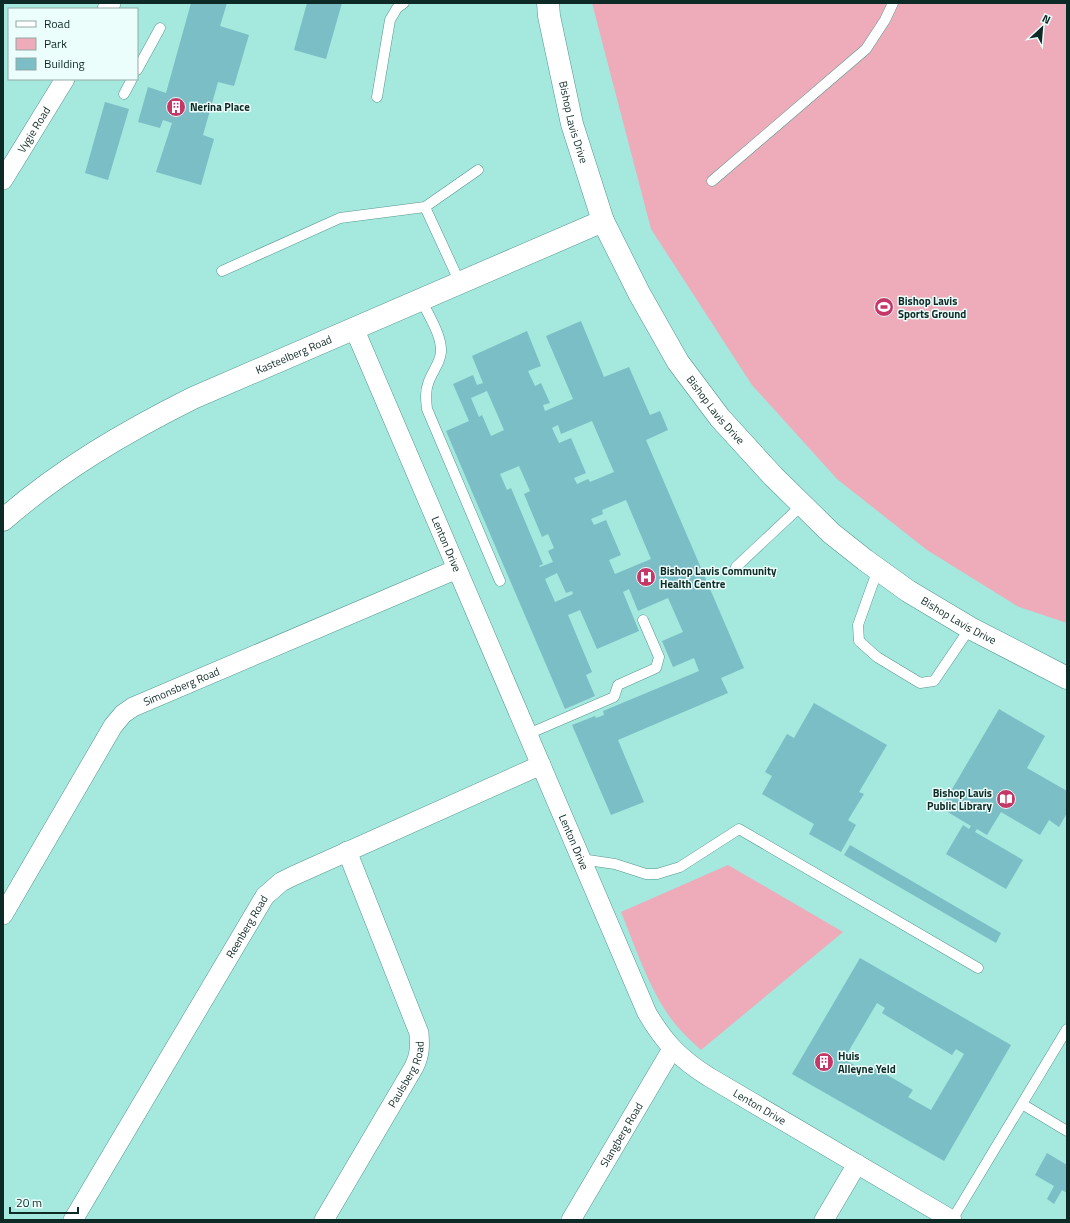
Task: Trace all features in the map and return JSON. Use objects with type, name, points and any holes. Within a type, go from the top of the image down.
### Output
[{"type":"street","name":"Bishop Lavis Drive","points":[[548,3],[549,16],[572,124],[603,221],[639,294],[678,362],[720,418],[773,476],[831,533],[878,569],[908,591],[970,628],[1067,678]]},
{"type":"street","name":"Vygie Road","points":[[3,180],[63,80]]},
{"type":"street","name":"Kasteelberg Road","points":[[3,520],[89,455],[136,426],[193,398],[603,221]]},
{"type":"street","name":"Lenton Drive","points":[[354,328],[647,1013],[658,1032],[672,1049],[688,1064],[952,1220]]},
{"type":"street","name":"Simonsberg Road","points":[[3,915],[113,726],[123,714],[133,707],[457,569]]},
{"type":"street","name":"Reenberg Road","points":[[73,1220],[259,903],[282,882],[541,765]]},
{"type":"street","name":"Paulsberg Road","points":[[324,1220],[420,1056],[419,1033],[347,852]]},
{"type":"street","name":"Slangberg Road","points":[[571,1220],[672,1049]]},
{"type":"street","points":[[824,1220],[857,1164]]},
{"type":"lane","points":[[377,97],[390,20],[397,8],[404,3]]},
{"type":"lane","points":[[712,182],[866,49],[885,20],[892,3]]},
{"type":"lane","points":[[138,66],[142,50],[160,28]]},
{"type":"lane","points":[[124,94],[131,80]]},
{"type":"lane","points":[[222,271],[340,218],[425,207],[478,170]]},
{"type":"lane","points":[[425,207],[460,283]]},
{"type":"lane","points":[[422,299],[440,341],[441,352],[439,362],[428,384],[426,396],[427,409],[500,581]]},
{"type":"lane","points":[[736,567],[802,505]]},
{"type":"lane","points":[[878,569],[858,625],[859,641],[877,657],[920,683],[928,683],[934,681],[970,628]]},
{"type":"lane","points":[[528,734],[614,697],[618,685],[656,668],[659,657],[643,620]]},
{"type":"lane","points":[[581,859],[615,864],[646,874],[657,874],[680,867],[740,829],[978,968]]},
{"type":"lane","points":[[952,1220],[1067,1029]]},
{"type":"lane","points":[[1022,1104],[1067,1131]]},
{"type":"green space","name":"Bishop Lavis Sports Ground","points":[[592,3],[1067,3],[1067,623],[1019,607],[927,550],[837,479],[752,385],[651,229]]},
{"type":"green space","points":[[728,865],[843,932],[701,1050],[674,1023],[653,989],[621,912]]},
{"type":"building","name":"Nerina Place","points":[[191,3],[227,3],[220,26],[249,35],[234,86],[218,82],[203,135],[214,139],[201,185],[156,172],[172,123],[163,120],[160,128],[138,122],[148,87],[166,93]]},
{"type":"building","points":[[307,3],[342,3],[326,59],[294,50]]},
{"type":"building","points":[[105,102],[129,109],[108,180],[85,173]]},
{"type":"building","points":[[581,321],[604,377],[629,367],[650,415],[660,411],[668,430],[646,440],[744,668],[721,678],[728,693],[618,740],[644,802],[611,815],[572,725],[595,716],[596,718],[604,715],[603,711],[699,671],[694,658],[673,667],[662,641],[683,632],[668,598],[638,611],[629,589],[623,592],[639,631],[597,649],[580,610],[568,615],[592,672],[586,675],[595,696],[565,709],[446,431],[469,421],[453,384],[473,375],[477,385],[483,383],[472,356],[527,331],[541,366],[528,371],[535,386],[541,383],[550,403],[543,405],[545,411],[573,399],[546,336]],"holes":[[[487,391],[504,430],[491,436],[482,415],[479,417],[471,398]],[[592,421],[614,472],[590,482],[588,479],[577,484],[574,478],[586,473],[571,438],[559,443],[552,428],[558,425],[561,434]],[[519,466],[530,491],[524,494],[542,537],[548,534],[554,548],[548,551],[553,562],[540,567],[539,566],[543,564],[511,488],[507,490],[500,474]],[[626,500],[651,559],[615,574],[609,560],[621,555],[606,520],[594,525],[591,519],[603,514],[602,510]],[[557,573],[566,593],[572,591],[573,594],[555,602],[545,579]]]},
{"type":"building","points":[[814,703],[887,745],[859,792],[864,794],[848,820],[856,825],[841,852],[809,834],[814,824],[762,794],[772,776],[765,772],[787,734],[794,738]]},
{"type":"building","name":"Bishop Lavis Public Library","points":[[999,709],[1045,736],[1027,768],[1067,791],[1067,813],[1059,827],[1049,820],[1040,835],[1001,812],[987,835],[977,829],[975,832],[1023,860],[1006,889],[946,854],[963,825],[969,829],[971,826],[941,808]]},
{"type":"building","points":[[850,845],[1001,933],[996,943],[844,855]]},
{"type":"building","name":"Huis Alleyne Yeld","points":[[860,958],[1011,1045],[944,1161],[792,1074]],"holes":[[[877,1003],[885,1008],[882,1013],[952,1055],[956,1049],[964,1054],[931,1110],[908,1097],[913,1090],[870,1065],[866,1072],[844,1059]]]},
{"type":"building","points":[[1047,1153],[1067,1165],[1067,1193],[1062,1190],[1054,1204],[1047,1199],[1054,1186],[1035,1175]]},
{"type":"place","name":"Nerina Place","points":[[176,107]]},
{"type":"place","name":"Bishop Lavis Sports Ground","points":[[884,307]]},
{"type":"place","name":"Bishop Lavis Community Health Centre","points":[[646,577]]},
{"type":"place","name":"Bishop Lavis Public Library","points":[[1006,799]]},
{"type":"place","name":"Huis Alleyne Yeld","points":[[824,1062]]}]
